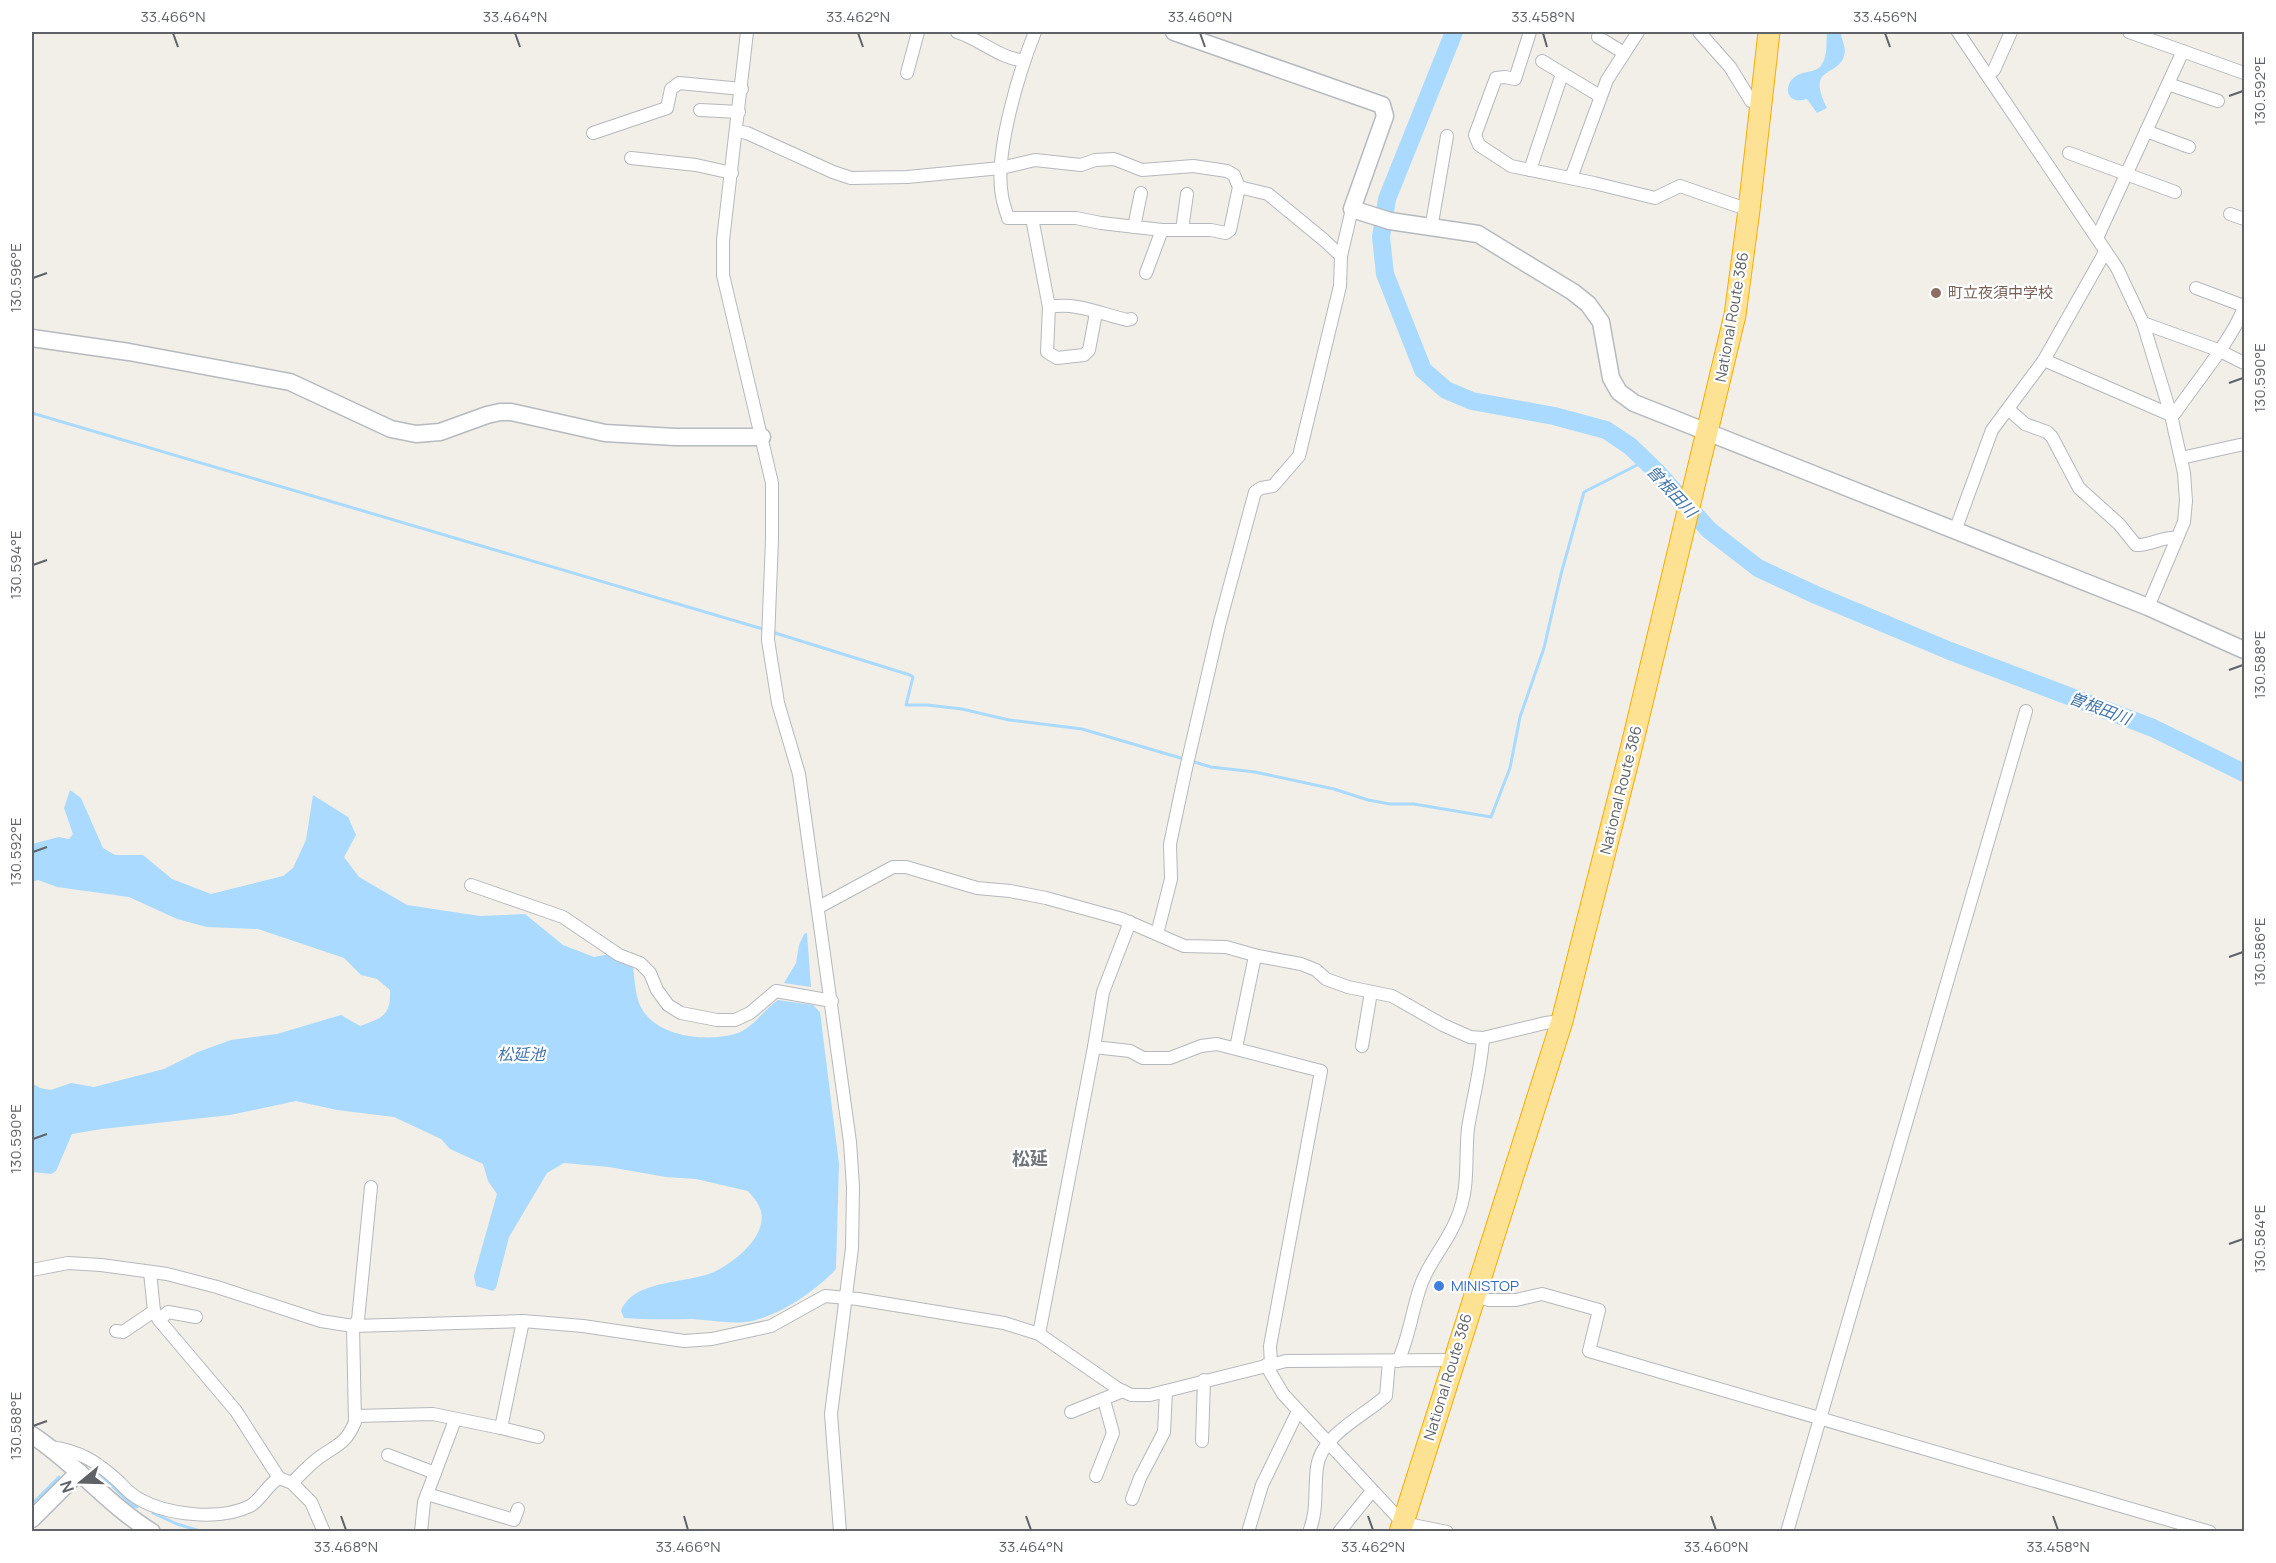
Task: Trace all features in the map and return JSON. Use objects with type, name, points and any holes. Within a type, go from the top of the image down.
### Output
[{"type":"highway","name":"National Route 386","points":[[1402,1527],[1562,1021],[1709,432],[1735,315],[1769,32]]},
{"type":"street","points":[[747,32],[723,240],[723,275],[772,483],[768,640],[778,703],[799,774],[850,1142],[853,1187],[852,1248],[841,1320],[831,1414],[840,1532]]},
{"type":"street","points":[[907,73],[918,32]]},
{"type":"street","points":[[957,32],[972,36],[1014,60],[1024,60]]},
{"type":"street","points":[[737,131],[747,133],[832,172],[851,178],[907,177],[1001,168],[1035,160],[1081,165],[1095,160],[1114,159],[1142,170],[1193,166],[1227,171],[1234,175],[1239,187],[1230,230],[1226,233],[1211,230],[1162,230],[1076,218],[1008,218],[1002,194],[1001,168],[1010,110],[1024,60],[1035,32]]},
{"type":"street","points":[[1157,934],[1171,879],[1170,844],[1185,772],[1220,622],[1255,492],[1261,488],[1273,486],[1299,456],[1340,286],[1341,256],[1385,116],[1382,105],[1174,32]]},
{"type":"street","points":[[1530,32],[1515,79],[1496,78],[1475,135],[1479,145],[1511,165],[1530,170],[1655,198],[1680,186],[1749,210]]},
{"type":"street","points":[[1571,178],[1607,80],[1638,32]]},
{"type":"street","points":[[1699,32],[1730,67],[1751,101],[1761,105]]},
{"type":"street","points":[[1958,32],[2117,268],[2144,323],[2171,415],[2184,473],[2187,501],[2184,522],[2148,607]]},
{"type":"street","points":[[1988,75],[1994,70],[2011,32]]},
{"type":"street","points":[[2129,32],[2244,73]]},
{"type":"street","points":[[1598,37],[1624,53]]},
{"type":"street","points":[[2097,238],[2183,51]]},
{"type":"street","points":[[1542,61],[1600,96]]},
{"type":"street","points":[[1530,170],[1562,74]]},
{"type":"street","points":[[593,134],[667,108],[670,89],[679,83],[742,89]]},
{"type":"street","points":[[2168,84],[2218,101]]},
{"type":"street","points":[[700,110],[739,112]]},
{"type":"street","points":[[2146,131],[2189,147]]},
{"type":"street","points":[[1431,229],[1447,136]]},
{"type":"street","points":[[2068,153],[2175,192]]},
{"type":"street","points":[[631,158],[696,165],[732,173]]},
{"type":"street","points":[[1239,187],[1268,194],[1341,256]]},
{"type":"street","points":[[1134,227],[1141,193]]},
{"type":"street","points":[[1182,230],[1187,194]]},
{"type":"street","points":[[1357,211],[1390,221],[1431,229],[1478,234],[1573,292],[1588,304],[1601,322],[1611,378],[1619,392],[1634,403],[2148,607],[2244,650]]},
{"type":"street","points":[[2230,214],[2244,219]]},
{"type":"street","points":[[1032,218],[1049,307],[1047,352],[1057,358],[1084,355],[1089,351],[1096,313]]},
{"type":"street","points":[[1146,273],[1162,230]]},
{"type":"street","points":[[1955,531],[1992,430],[2044,360],[2105,252]]},
{"type":"street","points":[[2171,415],[2175,413],[2240,319],[2244,307],[2196,288]]},
{"type":"street","points":[[1049,307],[1085,307],[1096,313],[1127,321],[1131,319]]},
{"type":"street","points":[[2144,323],[2218,350],[2244,363]]},
{"type":"street","points":[[32,338],[118,350],[290,382],[391,429],[416,434],[441,432],[500,412],[511,412],[605,433],[675,437],[762,437]]},
{"type":"street","points":[[2044,360],[2171,415]]},
{"type":"street","points":[[2008,409],[2025,424],[2047,432],[2052,437],[2079,488],[2119,524],[2136,545],[2141,546],[2169,537],[2177,538]]},
{"type":"street","points":[[2181,458],[2244,444]]},
{"type":"street","points":[[1787,1532],[2026,711]]},
{"type":"street","points":[[819,906],[893,867],[906,867],[957,884],[1046,898],[1130,922],[1184,946],[1226,947],[1255,956],[1300,964],[1316,970],[1326,979],[1348,987],[1392,996],[1443,1025],[1470,1037],[1483,1038],[1562,1021]]},
{"type":"street","points":[[471,885],[563,917],[619,955],[640,963],[650,973],[657,990],[668,1005],[681,1013],[717,1020],[735,1020],[750,1012],[776,991],[832,1001]]},
{"type":"street","points":[[1040,1334],[1103,992],[1130,922]]},
{"type":"street","points":[[1236,1048],[1255,956]]},
{"type":"street","points":[[1362,1046],[1371,992]]},
{"type":"street","points":[[1309,1532],[1315,1509],[1317,1464],[1321,1453],[1356,1417],[1386,1396],[1393,1361],[1405,1345],[1422,1284],[1432,1261],[1446,1241],[1460,1212],[1464,1199],[1468,1129],[1477,1087],[1483,1038]]},
{"type":"street","points":[[1094,1047],[1130,1051],[1143,1058],[1170,1058],[1201,1046],[1217,1044],[1321,1071],[1268,1365],[1282,1394],[1372,1491],[1402,1527],[1448,1532]]},
{"type":"street","points":[[292,1483],[314,1461],[341,1445],[350,1434],[356,1416],[353,1326],[358,1320],[371,1187]]},
{"type":"street","points":[[32,1270],[68,1263],[101,1264],[166,1274],[218,1287],[321,1321],[353,1326],[523,1321],[583,1326],[684,1341],[712,1339],[771,1326],[825,1296],[858,1299],[993,1321],[1040,1334],[1131,1395],[1150,1395],[1286,1361],[1453,1360]]},
{"type":"street","points":[[150,1272],[157,1316],[236,1411],[279,1478],[292,1483],[311,1502],[324,1532]]},
{"type":"street","points":[[1474,1296],[1489,1300],[1516,1300],[1542,1294],[1599,1310],[1588,1351],[2210,1532]]},
{"type":"street","points":[[116,1331],[123,1332],[168,1312],[196,1317]]},
{"type":"street","points":[[501,1428],[523,1321]]},
{"type":"street","points":[[1202,1441],[1204,1380]]},
{"type":"street","points":[[1071,1412],[1123,1391]]},
{"type":"street","points":[[1132,1499],[1140,1478],[1164,1432],[1166,1391]]},
{"type":"street","points":[[1096,1476],[1113,1433],[1104,1400]]},
{"type":"street","points":[[1248,1532],[1262,1485],[1298,1411]]},
{"type":"street","points":[[356,1416],[420,1413],[538,1437]]},
{"type":"street","points":[[421,1532],[424,1502],[455,1419]]},
{"type":"street","points":[[32,1435],[50,1447],[132,1520],[149,1530]]},
{"type":"street","points":[[50,1447],[69,1449],[98,1462],[138,1499],[176,1514],[224,1514],[249,1507],[260,1498],[269,1484],[279,1478]]},
{"type":"street","points":[[388,1455],[435,1473]]},
{"type":"street","points":[[32,1519],[85,1477],[103,1468]]},
{"type":"street","points":[[1339,1532],[1372,1491]]},
{"type":"street","points":[[427,1494],[514,1520],[518,1509]]},
{"type":"street","points":[[145,1501],[149,1530]]},
{"type":"water","points":[[1827,32],[1841,32],[1845,53],[1840,63],[1821,78],[1821,94],[1827,108],[1817,113],[1807,99],[1800,100],[1790,97],[1788,89],[1796,76],[1820,67],[1826,53]]},
{"type":"water","name":"松延池","points":[[70,790],[81,798],[103,848],[115,855],[143,855],[172,879],[211,894],[283,876],[293,868],[306,840],[313,795],[348,817],[356,835],[344,857],[359,877],[407,905],[480,916],[525,914],[563,945],[594,957],[610,954],[633,968],[640,1005],[649,1018],[659,1026],[684,1035],[710,1037],[741,1032],[778,1000],[813,1005],[820,1012],[839,1164],[836,1269],[818,1286],[794,1303],[757,1320],[732,1323],[693,1319],[624,1318],[621,1311],[627,1301],[637,1293],[662,1284],[714,1272],[741,1254],[756,1236],[760,1226],[762,1216],[759,1206],[748,1191],[696,1179],[564,1163],[547,1173],[509,1237],[496,1288],[493,1291],[476,1286],[474,1276],[497,1194],[488,1181],[483,1164],[450,1149],[441,1139],[394,1117],[337,1110],[296,1101],[230,1115],[72,1134],[56,1171],[51,1174],[32,1172],[32,1083],[40,1088],[51,1090],[71,1083],[94,1087],[164,1069],[198,1052],[231,1040],[277,1034],[341,1015],[360,1026],[384,1015],[390,999],[390,990],[377,979],[361,975],[344,958],[258,929],[207,927],[177,919],[129,897],[57,887],[38,880],[32,882],[32,844],[59,837],[69,839],[73,834],[64,808]]},
{"type":"water","points":[[807,933],[811,987],[784,983],[796,963],[799,945],[804,934]]},
{"type":"waterway","name":"曽根田川","points":[[1454,32],[1387,199],[1381,237],[1385,274],[1423,370],[1446,390],[1472,401],[1554,416],[1606,430],[1630,446],[1657,472],[1709,530],[1758,568],[1950,651],[2153,728],[2244,773]]},
{"type":"waterway","points":[[32,413],[766,630]]},
{"type":"waterway","points":[[1191,761],[1211,767],[1255,772],[1334,789],[1368,800],[1390,804],[1414,804],[1491,817],[1510,768],[1520,717],[1544,648],[1561,574],[1584,492],[1645,461]]},
{"type":"waterway","points":[[772,632],[910,675],[913,677],[906,705],[962,709],[1009,720],[1082,729],[1184,759]]},
{"type":"waterway","points":[[99,1473],[132,1505],[137,1507]]},
{"type":"waterway","points":[[32,1504],[59,1477]]},
{"type":"waterway","points":[[153,1513],[177,1524],[204,1532]]},
{"type":"place","name":"町立夜須中学校","points":[[1936,293]]},
{"type":"place","name":"MINISTOP","points":[[1439,1286]]},
{"type":"district","name":"松延","points":[[1030,1159]]}]
